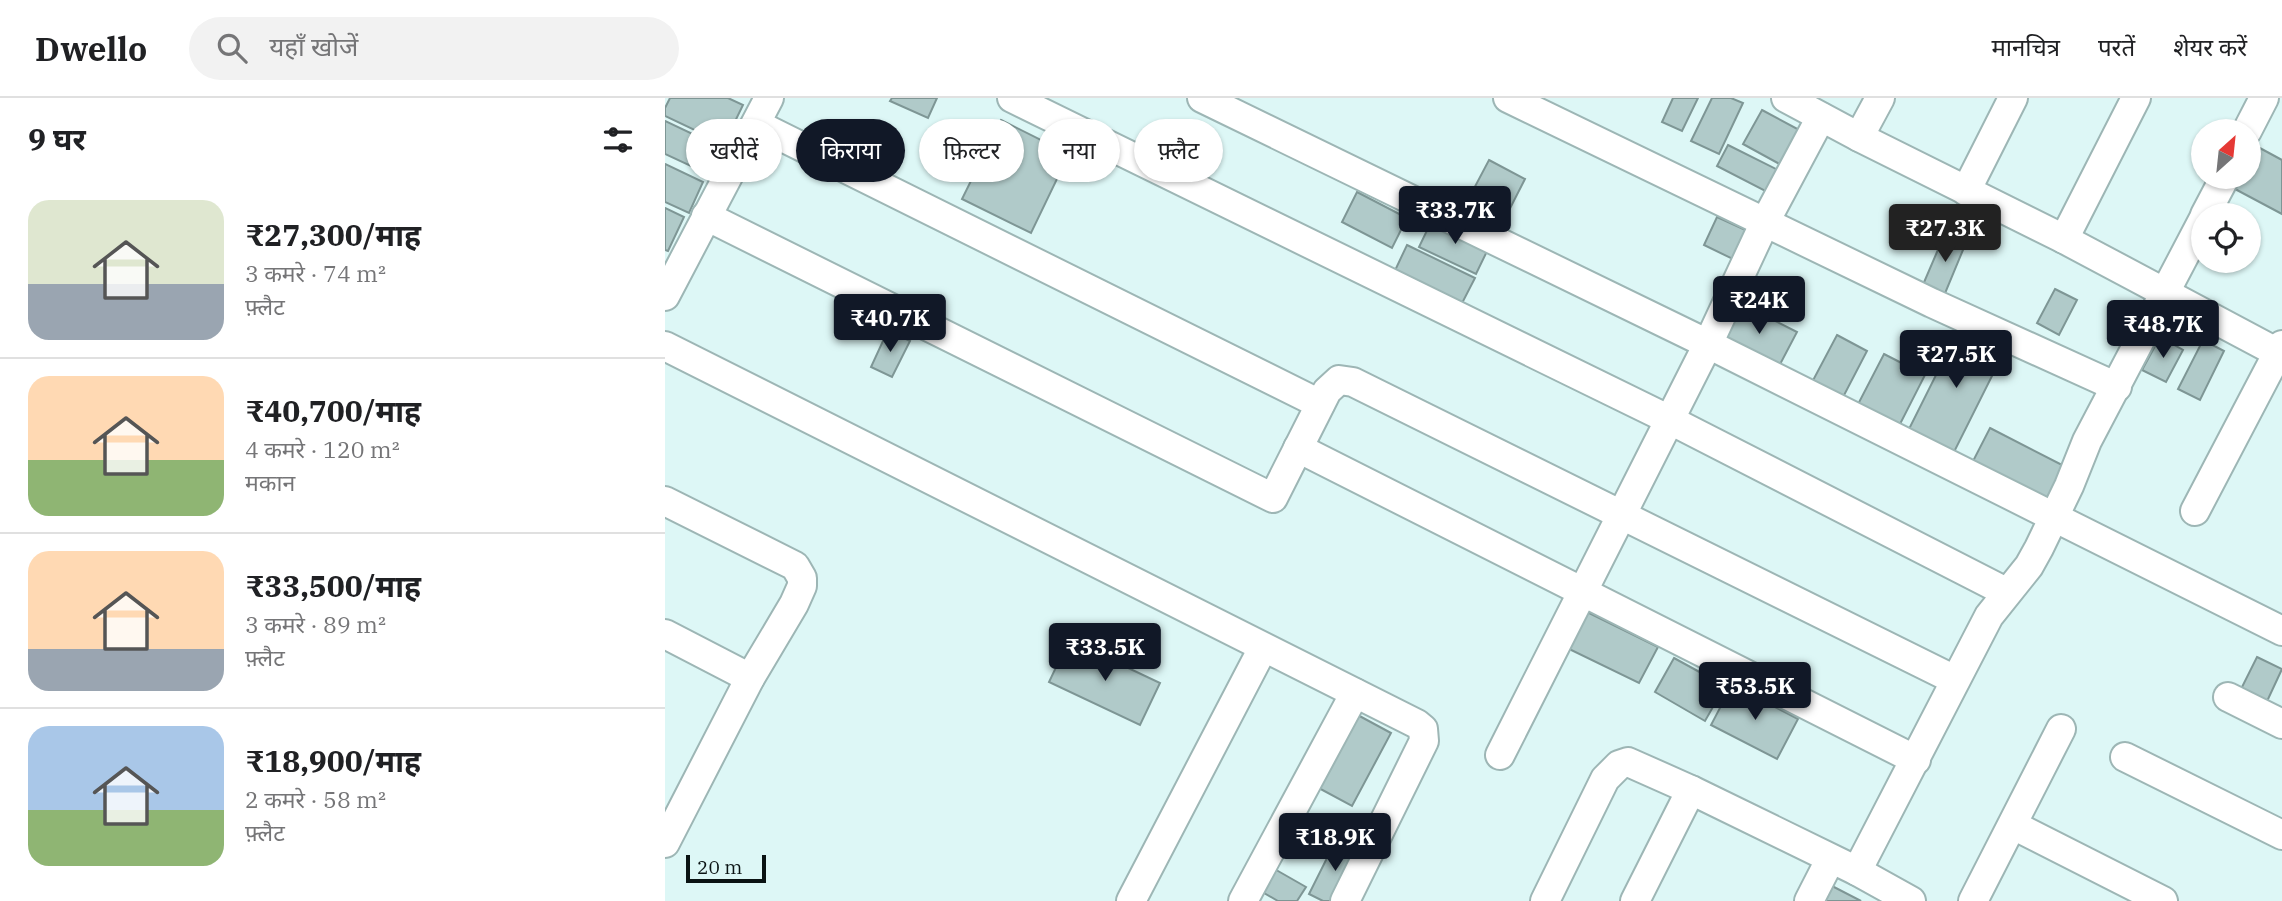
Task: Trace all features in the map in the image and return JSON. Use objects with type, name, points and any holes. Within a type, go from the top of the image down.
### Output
[{"type":"street","points":[[758,119],[769,98]]},
{"type":"street","points":[[1012,98],[1670,420],[2006,592]]},
{"type":"street","points":[[1202,98],[1708,344],[2282,631]]},
{"type":"street","points":[[1508,98],[1932,303],[2117,387]]},
{"type":"street","points":[[1786,98],[2281,351],[2195,511]]},
{"type":"street","points":[[1859,137],[1880,98]]},
{"type":"street","points":[[1966,191],[2013,98]]},
{"type":"street","points":[[2064,239],[2136,98]]},
{"type":"street","points":[[2254,119],[2264,98]]},
{"type":"street","points":[[1500,755],[1708,344],[1765,222],[1821,117]]},
{"type":"street","points":[[782,137],[1320,404]]},
{"type":"street","points":[[665,296],[724,182]]},
{"type":"street","points":[[706,216],[1273,498],[1332,384],[1339,380],[1353,382],[1955,680]]},
{"type":"street","points":[[1857,871],[1989,615],[2029,566],[2055,516],[2087,441],[2191,244]]},
{"type":"street","points":[[665,346],[1417,724],[1425,735],[1418,753],[1345,901]]},
{"type":"street","points":[[1298,448],[1916,760]]},
{"type":"street","points":[[665,501],[795,566],[799,570],[802,586],[750,678],[665,843]]},
{"type":"street","points":[[665,634],[750,678]]},
{"type":"street","points":[[1131,901],[1263,648]]},
{"type":"street","points":[[1243,901],[1355,693]]},
{"type":"street","points":[[2228,697],[2282,724]]},
{"type":"street","points":[[1973,901],[2061,729]]},
{"type":"street","points":[[2125,757],[2282,835]]},
{"type":"street","points":[[1545,901],[1610,772],[1628,762],[1857,871],[1911,901]]},
{"type":"street","points":[[1635,901],[1691,790]]},
{"type":"street","points":[[2013,825],[2163,901]]},
{"type":"street","points":[[1809,901],[1830,860]]},
{"type":"building","points":[[670,98],[728,98],[743,105],[736,119],[686,119],[686,126],[665,116],[665,108]]},
{"type":"building","points":[[892,98],[937,98],[928,118],[890,101]]},
{"type":"building","points":[[1673,98],[1698,98],[1682,131],[1662,122]]},
{"type":"building","points":[[1712,98],[1731,98],[1743,103],[1719,154],[1691,141]]},
{"type":"building","points":[[1762,110],[1803,132],[1785,167],[1743,144]]},
{"type":"building","points":[[665,121],[686,131],[686,164],[665,154]]},
{"type":"building","points":[[1024,132],[1038,138],[1038,182],[1056,182],[1031,233],[962,199],[970,182],[1024,182]]},
{"type":"building","points":[[1728,145],[1786,174],[1775,196],[1717,166]]},
{"type":"building","points":[[2261,149],[2282,160],[2282,214],[2235,189],[2261,189]]},
{"type":"building","points":[[1489,160],[1525,179],[1498,232],[1461,213]]},
{"type":"building","points":[[665,164],[686,174],[686,182],[703,182],[689,213],[665,202]]},
{"type":"building","points":[[1357,192],[1407,218],[1392,248],[1342,222]]},
{"type":"building","points":[[665,208],[684,217],[668,251],[665,250]]},
{"type":"building","points":[[1717,217],[1752,233],[1739,262],[1704,245]]},
{"type":"building","points":[[1433,218],[1490,245],[1476,274],[1419,247]]},
{"type":"building","points":[[1949,224],[1970,233],[1941,303],[1919,294]]},
{"type":"building","points":[[1407,245],[1475,278],[1458,311],[1391,279]]},
{"type":"building","points":[[2055,289],[2077,300],[2059,335],[2037,323]]},
{"type":"building","points":[[1740,303],[1797,332],[1777,370],[1721,341]]},
{"type":"building","points":[[1961,325],[2006,348],[1952,456],[1907,433]]},
{"type":"building","points":[[888,330],[910,341],[892,377],[871,367]]},
{"type":"building","points":[[1837,335],[1867,351],[1841,401],[1810,386]]},
{"type":"building","points":[[2160,337],[2183,350],[2166,382],[2142,370]]},
{"type":"building","points":[[2203,340],[2224,351],[2200,400],[2178,389]]},
{"type":"building","points":[[1884,354],[1925,375],[1896,432],[1855,410]]},
{"type":"building","points":[[1990,428],[2066,467],[2047,504],[1971,465]]},
{"type":"building","points":[[1583,610],[1658,647],[1639,683],[1565,647]]},
{"type":"building","points":[[1069,640],[1160,683],[1140,725],[1049,682]]},
{"type":"building","points":[[2257,657],[2282,669],[2263,710],[2237,697]]},
{"type":"building","points":[[1674,658],[1725,686],[1705,721],[1655,692]]},
{"type":"building","points":[[1732,685],[1798,719],[1777,759],[1711,725]]},
{"type":"building","points":[[1354,713],[1391,733],[1352,806],[1315,786]]},
{"type":"building","points":[[1336,840],[1361,853],[1337,901],[1323,901],[1309,894]]},
{"type":"building","points":[[1271,867],[1306,887],[1297,901],[1278,901],[1257,889]]},
{"type":"building","points":[[1832,886],[1861,901],[1824,901]]}]
